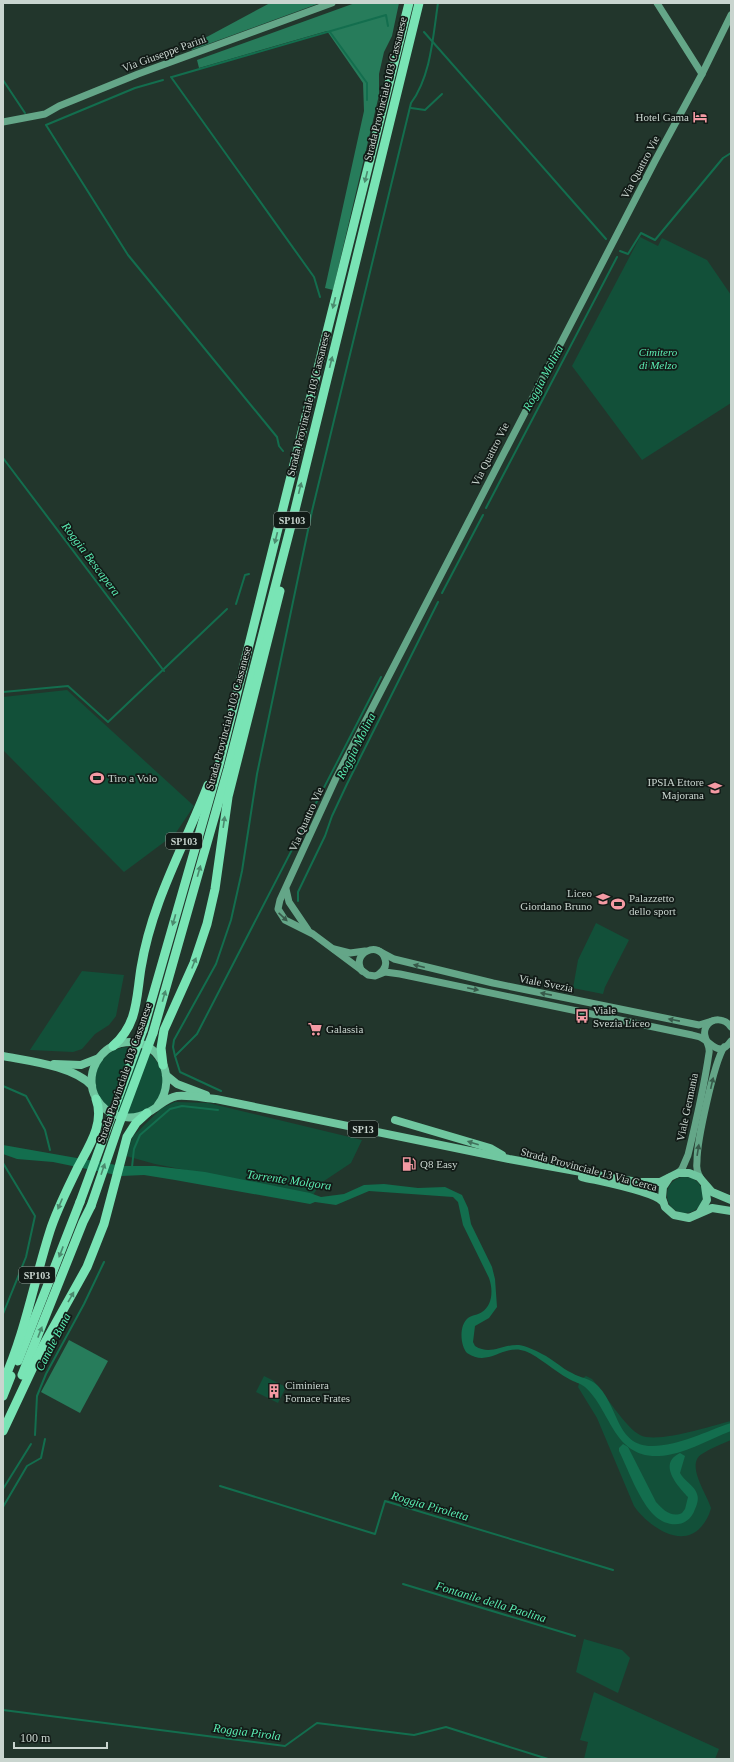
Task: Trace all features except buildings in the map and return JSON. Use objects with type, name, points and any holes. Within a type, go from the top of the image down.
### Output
[{"type":"highway","name":"Strada Provinciale 103 Cassanese","points":[[3,1396],[80,1202],[143,1030],[219,765],[409,3]]},
{"type":"highway","name":"Strada Provinciale 103 Cassanese","points":[[3,1420],[37,1340],[83,1222],[91,1206],[118,1127],[153,1033],[228,769],[295,510],[419,3]]},
{"type":"highway","name":"SP103","points":[[163,1065],[161,1048],[164,1030],[194,962],[208,924],[215,889],[228,797],[287,562],[295,510]]},
{"type":"highway","name":"SP103","points":[[113,1046],[131,1024],[153,917],[169,874],[193,823],[210,779],[252,632]]},
{"type":"highway","name":"SP103","points":[[3,1382],[22,1330],[50,1229],[77,1169],[96,1132],[99,1120],[96,1099]]},
{"type":"highway","points":[[3,1432],[43,1346],[87,1267],[104,1224],[127,1137],[136,1123],[147,1113]]},
{"type":"main road","points":[[113,1046],[121,1043],[138,1044],[153,1051],[163,1065],[166,1075],[165,1091],[158,1105]]},
{"type":"main road","name":"Strada Provinciale 13 Via Cerca","points":[[3,1056],[47,1064],[82,1065],[100,1057],[113,1046]]},
{"type":"main road","name":"Strada Provinciale 13 Via Cerca","points":[[100,1057],[93,1069],[92,1086],[96,1099],[107,1111],[119,1116],[131,1118],[147,1113],[166,1100],[177,1096],[216,1099],[509,1159],[645,1183],[660,1182],[674,1175],[688,1172],[703,1182],[717,1195],[731,1200]]},
{"type":"main road","name":"Strada Provinciale 13 Via Cerca","points":[[47,1064],[80,1077],[92,1086]]},
{"type":"main road","name":"Strada Provinciale 13 Via Cerca","points":[[166,1075],[177,1084],[216,1099]]},
{"type":"main road","points":[[395,1120],[490,1148],[509,1159]]},
{"type":"main road","name":"Strada Provinciale 13 Via Cerca","points":[[509,1159],[628,1188],[659,1198],[668,1210],[677,1217],[688,1218],[712,1208],[731,1211]]},
{"type":"main road","name":"Strada Provinciale 13 Via Cerca","points":[[663,1202],[663,1189],[674,1175]]},
{"type":"main road","points":[[698,1214],[704,1208],[707,1200],[703,1182]]},
{"type":"street","name":"Via Giuseppe Parini","points":[[3,122],[45,114],[59,106],[132,76],[332,3]]},
{"type":"street","points":[[657,3],[702,74]]},
{"type":"street","name":"Via Quattro Vie","points":[[286,886],[336,778],[656,159],[702,74],[731,15]]},
{"type":"street","name":"Viale Svezia","points":[[286,886],[278,906],[279,913],[287,921],[313,934]]},
{"type":"street","name":"Viale Svezia","points":[[286,886],[288,902],[313,934],[364,973],[371,976],[387,972],[400,974],[583,1011],[692,1035],[702,1038],[715,1048],[724,1047]]},
{"type":"street","name":"Viale Svezia","points":[[330,948],[350,953],[368,950],[379,951],[394,959],[493,983],[699,1025],[712,1021]]},
{"type":"street","points":[[364,973],[360,968],[359,961],[362,954],[368,950]]},
{"type":"street","points":[[379,951],[384,956],[386,963],[380,974]]},
{"type":"street","points":[[712,1021],[722,1020],[731,1027]]},
{"type":"street","name":"Viale Germania","points":[[674,1175],[682,1169],[689,1150],[710,1051],[704,1031],[712,1021]]},
{"type":"street","points":[[724,1047],[731,1041]]},
{"type":"street","name":"Viale Germania","points":[[703,1182],[697,1169],[699,1143],[717,1062],[724,1047]]},
{"type":"green space","name":"Cimitero di Melzo","points":[[640,237],[658,246],[662,238],[707,260],[731,295],[731,403],[642,460],[572,366]]},
{"type":"green space","name":"Tiro a Volo","points":[[67,690],[194,806],[175,834],[124,872],[3,750],[3,697]]},
{"type":"green space","points":[[596,923],[629,940],[605,987],[603,994],[573,988],[578,960]]},
{"type":"green space","points":[[82,971],[124,975],[116,1016],[109,1025],[95,1034],[82,1049],[73,1052],[30,1050]]},
{"type":"green space","points":[[129,1047],[142,1050],[153,1057],[160,1068],[163,1081],[160,1094],[153,1105],[142,1112],[129,1115],[116,1112],[105,1105],[98,1094],[95,1081],[98,1068],[105,1057],[116,1050]]},
{"type":"green space","points":[[175,1102],[208,1103],[362,1140],[351,1163],[321,1183],[313,1195],[155,1164],[126,1156],[133,1136],[162,1108]]},
{"type":"green space","points":[[689,1177],[698,1182],[702,1188],[702,1202],[698,1208],[689,1213],[681,1213],[672,1208],[668,1202],[667,1191],[672,1182],[678,1178]]},
{"type":"green space","points":[[264,1376],[286,1387],[278,1403],[256,1392]]},
{"type":"green space","points":[[586,1376],[592,1379],[628,1425],[640,1435],[648,1437],[671,1436],[731,1421],[731,1440],[709,1450],[697,1459],[696,1472],[711,1508],[704,1523],[693,1533],[684,1536],[665,1532],[647,1521],[634,1506],[597,1418],[578,1387],[580,1380]]},
{"type":"green space","points":[[584,1639],[622,1650],[630,1658],[618,1693],[576,1672]]},
{"type":"green space","points":[[594,1692],[719,1749],[715,1759],[584,1759],[588,1742],[580,1740]]},
{"type":"shaded area","points":[[270,3],[320,3],[192,50],[190,46]]},
{"type":"shaded area","points":[[355,3],[399,3],[392,36],[384,52],[379,74],[379,95],[333,290],[325,288],[364,111],[363,83],[327,31],[199,68],[197,60]]},
{"type":"shaded area","name":"Torrente Molgora","points":[[3,1145],[122,1166],[155,1166],[205,1172],[310,1193],[321,1197],[344,1194],[364,1185],[384,1184],[418,1188],[445,1187],[462,1195],[468,1208],[471,1224],[492,1267],[495,1279],[497,1307],[489,1318],[475,1326],[473,1342],[475,1346],[481,1349],[491,1350],[513,1345],[525,1346],[546,1356],[575,1375],[591,1381],[597,1385],[610,1403],[625,1432],[631,1439],[640,1444],[652,1446],[672,1444],[731,1423],[731,1431],[677,1453],[659,1456],[644,1455],[632,1449],[622,1441],[614,1431],[594,1397],[585,1387],[563,1376],[542,1360],[525,1351],[517,1349],[482,1358],[475,1357],[467,1353],[462,1340],[463,1325],[468,1318],[486,1309],[490,1301],[491,1287],[489,1278],[463,1225],[458,1202],[453,1197],[369,1191],[336,1205],[315,1202],[310,1204],[144,1175],[121,1176],[53,1162],[17,1159],[3,1154]]},
{"type":"shaded area","points":[[69,1340],[108,1361],[80,1413],[41,1392]]},
{"type":"shaded area","points":[[623,1444],[628,1447],[656,1502],[665,1510],[675,1515],[682,1513],[685,1509],[688,1497],[675,1481],[670,1469],[670,1463],[673,1458],[680,1453],[685,1456],[680,1473],[694,1488],[698,1496],[696,1507],[688,1520],[678,1524],[666,1523],[660,1520],[649,1510],[639,1494],[619,1451],[619,1448]]},
{"type":"waterway","points":[[175,1056],[173,1047],[174,1040],[216,964],[231,920],[242,871],[257,774],[312,511],[411,103],[418,92],[427,68],[433,42],[438,3]]},
{"type":"waterway","points":[[172,77],[386,15],[388,26]]},
{"type":"waterway","points":[[330,32],[367,83],[367,100]]},
{"type":"waterway","points":[[424,32],[606,239]]},
{"type":"waterway","points":[[171,77],[314,277],[320,297]]},
{"type":"waterway","points":[[3,80],[25,113]]},
{"type":"waterway","points":[[163,80],[135,88],[46,125],[128,255],[277,437],[279,446],[283,451]]},
{"type":"waterway","points":[[411,108],[425,110],[442,94]]},
{"type":"waterway","name":"Roggia Molina","points":[[620,251],[628,254],[641,233],[655,240],[723,158],[731,153]]},
{"type":"waterway","name":"Roggia Molina","points":[[486,508],[617,257]]},
{"type":"waterway","name":"Roggia Bescapera","points":[[3,458],[164,671]]},
{"type":"waterway","name":"Roggia Molina","points":[[442,593],[483,515]]},
{"type":"waterway","points":[[236,604],[245,575],[249,574]]},
{"type":"waterway","name":"Roggia Molina","points":[[298,901],[298,892],[325,836],[332,816],[438,602]]},
{"type":"waterway","points":[[3,692],[68,686],[108,722],[227,609]]},
{"type":"waterway","points":[[221,1091],[180,1072],[175,1056],[197,1034],[381,677]]},
{"type":"waterway","points":[[3,1086],[26,1096],[45,1130],[50,1150]]},
{"type":"waterway","points":[[132,1167],[134,1149],[140,1135],[170,1109],[182,1106],[218,1110]]},
{"type":"waterway","points":[[3,1163],[35,1216],[26,1257],[3,1314]]},
{"type":"waterway","name":"Canale Buna","points":[[35,1435],[37,1396],[46,1374],[84,1304],[104,1262]]},
{"type":"waterway","points":[[3,1507],[27,1466],[41,1458],[45,1439]]},
{"type":"waterway","name":"Canale Buna","points":[[3,1489],[31,1444]]},
{"type":"waterway","name":"Roggia Piroletta","points":[[220,1486],[375,1534],[385,1501],[613,1570]]},
{"type":"waterway","name":"Fontanile della Paolina","points":[[403,1584],[575,1636]]},
{"type":"waterway","name":"Roggia Pirola","points":[[3,1710],[285,1746],[317,1723],[414,1735],[446,1727],[548,1759]]},
{"type":"place","name":"Hotel Gama","points":[[700,117]]},
{"type":"place","name":"Tiro a Volo","points":[[97,778]]},
{"type":"place","name":"IPSIA Ettore Majorana","points":[[715,788]]},
{"type":"place","name":"Liceo Giordano Bruno","points":[[603,899]]},
{"type":"place","name":"Palazzetto dello sport","points":[[618,904]]},
{"type":"place","name":"Viale Svezia Liceo","points":[[582,1016]]},
{"type":"place","name":"Galassia","points":[[315,1029]]},
{"type":"place","name":"Q8 Easy","points":[[409,1164]]},
{"type":"place","name":"Ciminiera Fornace Frates","points":[[274,1391]]}]
